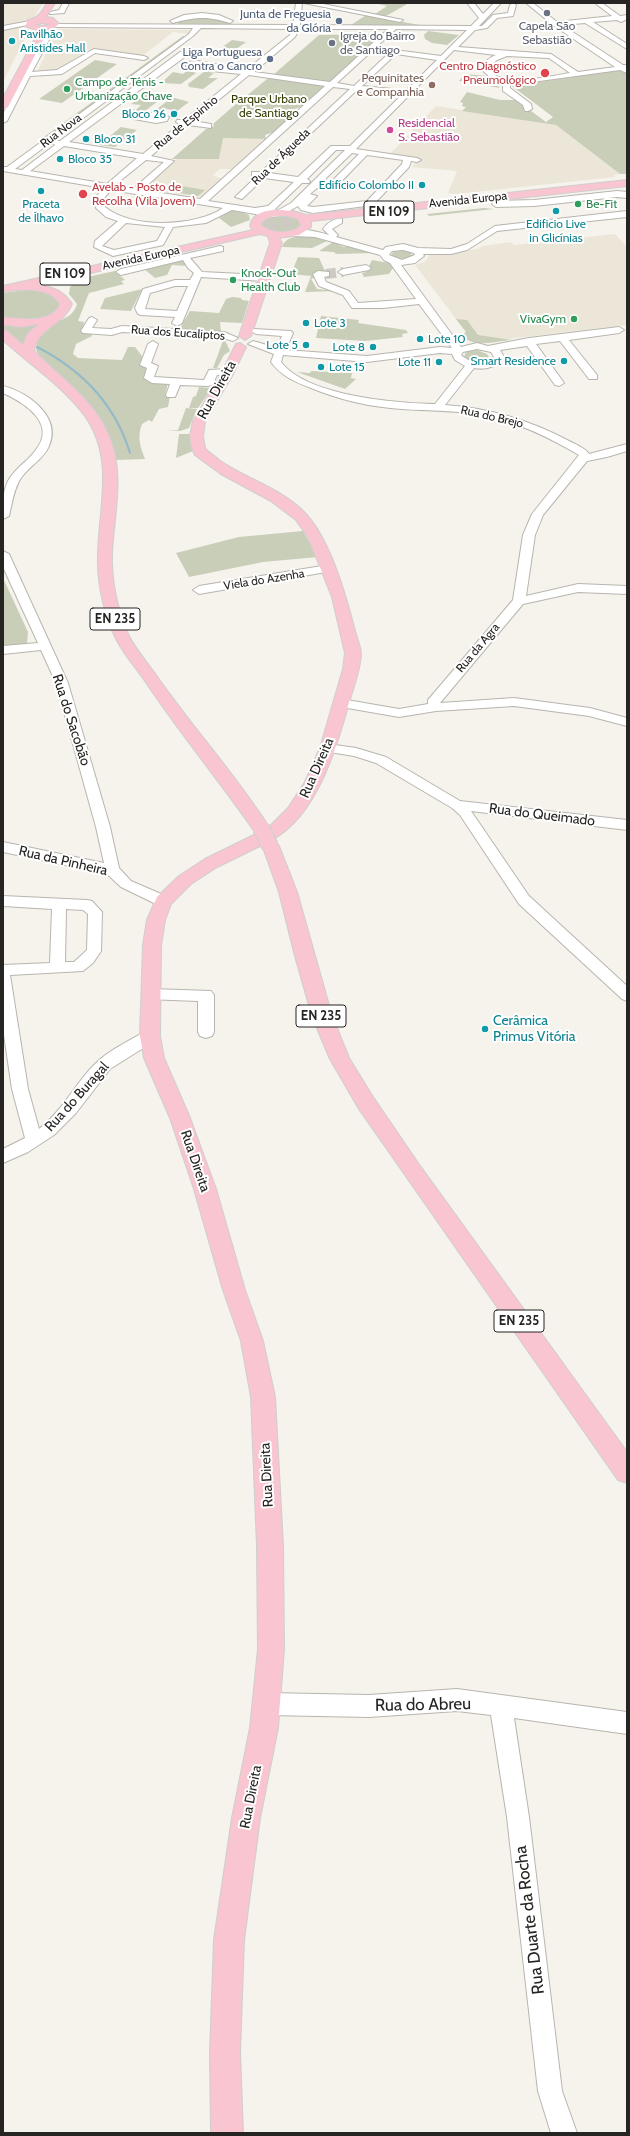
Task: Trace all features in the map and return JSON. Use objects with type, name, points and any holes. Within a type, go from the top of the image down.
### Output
[{"type":"main road","points":[[3,107],[35,27],[51,3]]},
{"type":"main road","points":[[51,22],[57,3]]},
{"type":"main road","points":[[35,27],[51,22]]},
{"type":"main road","points":[[35,27],[51,22]]},
{"type":"main road","points":[[3,94],[36,33],[35,27]]},
{"type":"main road","name":"Avenida Europa","points":[[308,221],[627,183]]},
{"type":"main road","name":"Avenida Europa","points":[[543,193],[627,186]]},
{"type":"main road","points":[[272,237],[258,229],[255,223],[274,211],[295,211],[308,221],[339,221],[496,204],[543,193]]},
{"type":"main road","points":[[4,285],[65,282],[77,276],[293,233],[308,221]]},
{"type":"main road","name":"Avenida Europa","points":[[34,283],[92,265],[255,223]]},
{"type":"main road","name":"Avenida Europa","points":[[4,285],[122,267],[255,223]]},
{"type":"main road","name":"Rua Direita","points":[[227,2133],[225,2052],[229,1940],[246,1818],[264,1728],[271,1649],[270,1546],[263,1397],[252,1341],[234,1290],[194,1154],[154,1058],[150,1036],[152,946],[156,920],[164,901],[185,880],[210,863],[276,831],[304,799],[328,748],[351,669],[353,653],[339,597],[315,537],[301,517],[276,498],[226,471],[200,452],[198,447],[197,428],[199,421],[228,372],[243,341],[263,278],[272,237]]},
{"type":"main road","points":[[77,276],[122,267]]},
{"type":"main road","points":[[38,363],[28,352],[28,346],[37,331],[65,309],[66,304],[62,297],[61,289],[65,282]]},
{"type":"main road","points":[[34,283],[62,297]]},
{"type":"main road","points":[[3,321],[22,323],[53,319]]},
{"type":"main road","name":"EN 235","points":[[3,334],[81,402],[92,417],[108,449],[112,468],[105,573],[108,595],[120,632],[156,688],[235,790],[261,828],[270,846],[288,892],[304,956],[322,1016],[340,1059],[366,1103],[411,1169],[627,1472]]},
{"type":"main road","name":"EN 235","points":[[3,343],[59,382]]},
{"type":"street","points":[[51,22],[62,12],[66,3]]},
{"type":"street","points":[[296,27],[299,3]]},
{"type":"street","points":[[307,3],[431,26]]},
{"type":"street","points":[[480,6],[498,3],[530,4],[555,24],[625,69]]},
{"type":"street","points":[[598,3],[627,24]]},
{"type":"street","points":[[463,49],[495,16],[511,15],[513,4]]},
{"type":"street","points":[[196,15],[197,5]]},
{"type":"street","points":[[480,6],[482,18]]},
{"type":"street","points":[[480,6],[482,18]]},
{"type":"street","points":[[169,27],[171,22],[196,15],[225,18],[232,22],[234,27]]},
{"type":"street","points":[[555,24],[627,17]]},
{"type":"street","points":[[295,211],[351,149],[482,18]]},
{"type":"street","points":[[586,21],[627,48]]},
{"type":"street","points":[[51,22],[169,27],[443,28],[470,30],[483,28]]},
{"type":"street","points":[[3,28],[35,27],[46,38],[29,74],[3,121]]},
{"type":"street","name":"Rua Nova","points":[[6,169],[47,141],[157,60],[195,35],[198,27]]},
{"type":"street","name":"Rua de Espinho","points":[[109,186],[293,36],[296,27]]},
{"type":"street","points":[[236,171],[376,49],[395,28]]},
{"type":"street","points":[[178,33],[195,35]]},
{"type":"street","points":[[452,48],[508,54],[534,54],[551,56],[577,75]]},
{"type":"street","name":"Rua Nova","points":[[24,172],[189,49]]},
{"type":"street","points":[[133,66],[153,51]]},
{"type":"street","name":"Rua de Águeda","points":[[239,197],[298,140],[358,88],[392,51],[442,58]]},
{"type":"street","points":[[29,74],[59,72],[90,52],[144,58]]},
{"type":"street","points":[[486,52],[493,55],[494,58]]},
{"type":"street","points":[[508,54],[494,58],[488,63],[486,70],[498,80],[507,83],[519,83],[625,69]]},
{"type":"street","points":[[157,60],[189,64],[198,63],[224,67],[227,70],[358,88],[380,93],[405,95]]},
{"type":"street","points":[[110,83],[123,85]]},
{"type":"street","points":[[507,83],[506,89],[527,104],[528,109]]},
{"type":"street","points":[[92,108],[146,114],[165,117],[164,119],[208,126]]},
{"type":"street","points":[[275,136],[298,140]]},
{"type":"street","points":[[38,140],[170,161],[137,190]]},
{"type":"street","points":[[274,211],[299,180],[334,148],[341,146],[366,152],[417,160]]},
{"type":"street","points":[[203,201],[229,177],[220,174],[223,171],[236,171],[299,180],[328,187],[333,185],[366,152]]},
{"type":"street","points":[[318,185],[302,206],[304,208],[313,210],[370,203],[406,165],[407,159]]},
{"type":"street","points":[[6,169],[241,207],[258,216],[255,223]]},
{"type":"street","points":[[144,183],[153,186],[148,192]]},
{"type":"street","points":[[109,186],[101,193],[100,204],[106,214],[123,221],[153,226],[205,220],[216,216],[231,206]]},
{"type":"street","points":[[496,204],[534,203],[617,194],[627,196]]},
{"type":"street","points":[[308,221],[334,235],[385,248],[409,248],[418,254],[469,247],[488,231],[495,229],[627,214]]},
{"type":"street","points":[[123,221],[98,244],[98,247],[102,250],[114,253],[160,243],[170,225]]},
{"type":"street","points":[[334,235],[327,229],[329,226],[339,221]]},
{"type":"street","points":[[293,233],[315,234],[384,253],[393,248]]},
{"type":"street","points":[[122,267],[185,257],[220,249]]},
{"type":"street","points":[[384,253],[385,258],[393,261],[408,262],[416,260],[418,254]]},
{"type":"street","points":[[185,257],[197,276]]},
{"type":"street","points":[[393,261],[459,341],[470,346],[490,348],[529,341],[619,330]]},
{"type":"street","points":[[408,262],[406,266],[427,304],[458,351],[456,355],[460,360],[472,365],[487,364],[497,360],[498,353],[490,348]]},
{"type":"street","points":[[343,272],[366,268]]},
{"type":"street","points":[[326,274],[318,274],[322,284],[347,292],[352,296],[355,306],[427,304]]},
{"type":"street","points":[[173,332],[197,276]]},
{"type":"street","points":[[181,314],[141,312],[140,308],[146,291],[197,276],[263,278]]},
{"type":"street","name":"Rua dos Eucaliptos","points":[[89,309],[82,320],[95,321],[86,331],[112,332],[122,329],[224,335],[243,341]]},
{"type":"street","name":"Rua dos Eucaliptos","points":[[113,322],[120,322],[122,329]]},
{"type":"street","points":[[256,331],[288,333],[286,344],[279,352]]},
{"type":"street","points":[[562,337],[593,376]]},
{"type":"street","points":[[243,341],[279,352],[367,358],[440,350],[458,351],[470,346]]},
{"type":"street","points":[[440,350],[449,345],[451,341]]},
{"type":"street","points":[[529,341],[559,383]]},
{"type":"street","points":[[153,344],[145,365],[153,366],[149,378],[158,381],[208,383],[213,372],[228,372]]},
{"type":"street","name":"Rua do Brejo","points":[[279,352],[276,362],[282,370],[317,388],[375,402],[402,406],[438,407],[486,413],[521,422],[565,442],[584,454],[584,458]]},
{"type":"street","points":[[438,407],[466,370],[472,365]]},
{"type":"street","points":[[171,395],[176,382]]},
{"type":"street","points":[[3,389],[28,401],[44,416],[48,431],[44,446],[15,479],[3,516]]},
{"type":"street","points":[[627,447],[603,455],[584,458],[538,514],[529,535],[519,601],[578,588],[627,590]]},
{"type":"street","points":[[3,477],[19,474]]},
{"type":"street","name":"Rua do Sacobão","points":[[3,554],[62,684],[103,827],[112,870]]},
{"type":"street","name":"Viela do Azenha","points":[[199,590],[328,569]]},
{"type":"street","name":"Rua da Agra","points":[[436,707],[433,704],[519,601]]},
{"type":"street","points":[[3,650],[44,646]]},
{"type":"street","points":[[341,703],[398,713],[436,707],[514,702],[590,712],[627,722]]},
{"type":"street","points":[[328,748],[356,752],[381,760],[457,805],[465,812],[524,900],[627,995]]},
{"type":"street","name":"Rua do Queimado","points":[[457,805],[627,824]]},
{"type":"street","name":"Rua da Pinheira","points":[[3,847],[112,870],[126,884],[164,901]]},
{"type":"street","points":[[3,901],[87,905],[95,912],[94,951],[78,967],[3,970]]},
{"type":"street","points":[[57,968],[59,904]]},
{"type":"street","points":[[3,976],[20,1089],[26,1116],[34,1141]]},
{"type":"street","points":[[151,995],[206,995],[206,1032]]},
{"type":"street","name":"Rua do Buragal","points":[[3,1156],[18,1150],[52,1130],[70,1110],[99,1070],[109,1061],[150,1036]]},
{"type":"street","name":"Rua do Abreu","points":[[267,1704],[370,1706],[457,1700],[627,1723]]},
{"type":"street","name":"Rua Duarte da Rocha","points":[[500,1706],[518,1816],[550,2091],[564,2133]]},
{"type":"shaded area","points":[[3,3],[43,3],[34,17],[19,24],[27,34],[3,82]]},
{"type":"shaded area","points":[[58,29],[192,30],[188,34],[173,32],[141,57],[89,50],[55,72],[37,72]]},
{"type":"shaded area","points":[[436,106],[556,125],[620,174],[613,175],[615,177],[456,194],[448,193],[457,171],[412,167],[419,158],[390,154]]},
{"type":"shaded area","points":[[223,138],[266,139],[233,169],[220,169],[213,175],[222,179],[201,197],[154,191],[159,186],[151,181],[178,158],[219,159]]},
{"type":"shaded area","points":[[615,234],[627,247],[627,325],[473,343],[462,335],[466,332],[415,265],[426,261],[429,255],[478,249],[482,246],[511,242],[514,245]]},
{"type":"green space","points":[[374,3],[409,3],[386,16],[375,14],[387,6]]},
{"type":"green space","points":[[366,15],[425,26],[351,25]]},
{"type":"green space","points":[[203,17],[228,22],[230,24],[176,25],[181,20]]},
{"type":"green space","points":[[428,31],[459,35],[447,45],[432,43],[425,39],[424,35]]},
{"type":"green space","name":"Parque Urbano de Santiago","points":[[383,34],[330,82],[273,75],[319,35]]},
{"type":"green space","points":[[183,36],[186,37],[124,82],[120,82]]},
{"type":"green space","points":[[232,40],[246,42],[232,52],[218,50]]},
{"type":"green space","points":[[95,60],[117,64],[62,103],[39,99]]},
{"type":"green space","points":[[188,70],[196,73],[181,84],[161,83],[173,72],[183,74]]},
{"type":"green space","points":[[620,70],[627,74],[627,174],[620,174],[556,125],[462,111],[466,107],[462,106],[463,103],[460,102],[467,92],[500,100],[516,100],[546,122],[553,117],[512,86]]},
{"type":"green space","points":[[205,71],[214,73],[208,78],[218,78],[203,89],[189,87],[188,84]]},
{"type":"green space","points":[[465,74],[487,76],[500,88],[459,81]]},
{"type":"green space","name":"Parque Urbano de Santiago","points":[[271,78],[325,86],[303,106],[295,109],[296,112],[274,132],[265,135],[266,139],[223,138],[219,159],[172,159],[206,129],[214,126],[213,124],[237,103],[245,100],[244,98],[267,79]]},
{"type":"green space","points":[[113,87],[117,87],[46,139],[41,139]]},
{"type":"green space","points":[[146,94],[162,98],[145,111],[136,110],[141,105],[131,104]]},
{"type":"green space","points":[[175,98],[189,102],[177,111],[167,109],[161,113],[153,112],[170,99]]},
{"type":"green space","points":[[121,127],[137,130],[115,147],[99,145]]},
{"type":"green space","points":[[176,185],[205,190],[198,196],[168,191]]},
{"type":"green space","points":[[484,208],[494,209],[429,216],[427,214]]},
{"type":"green space","points":[[234,209],[249,215],[250,220],[231,227],[219,218]]},
{"type":"green space","points":[[290,216],[299,220],[301,226],[292,231],[276,232],[261,226],[261,223],[266,218]]},
{"type":"green space","points":[[308,236],[327,241],[312,248],[282,247],[289,239]]},
{"type":"green space","points":[[333,242],[344,247],[347,246],[375,253],[336,254],[334,252],[319,251]]},
{"type":"green space","points":[[402,250],[411,252],[412,257],[400,259],[391,256],[393,252]]},
{"type":"green space","points":[[298,257],[319,258],[326,273],[311,279],[317,289],[339,291],[305,292],[311,276],[291,274]]},
{"type":"green space","points":[[180,260],[186,261],[188,266],[172,265],[167,275],[155,278],[143,268]]},
{"type":"green space","points":[[372,260],[389,263],[393,268],[389,274],[364,277],[362,273],[366,272]]},
{"type":"green space","points":[[115,271],[125,280],[121,281],[124,284],[89,293],[78,321],[84,322],[83,331],[91,333],[92,336],[76,344],[73,354],[78,358],[122,360],[128,347],[135,347],[142,356],[149,380],[168,383],[165,395],[170,396],[168,407],[159,409],[152,422],[149,420],[142,424],[140,429],[140,442],[145,459],[115,460],[98,418],[90,405],[41,359],[36,350],[38,337],[51,326],[70,315],[75,309],[77,304],[69,294],[70,287],[78,279]]},
{"type":"green space","points":[[142,289],[131,311],[100,309],[105,298]]},
{"type":"green space","points":[[26,290],[51,295],[62,306],[61,311],[41,320],[3,319],[3,293]]},
{"type":"green space","points":[[232,297],[249,301],[242,323],[220,322],[221,332],[183,331],[180,328],[190,311],[219,313],[226,299]]},
{"type":"green space","points":[[321,316],[359,320],[358,323],[406,330],[408,333],[402,334],[403,337],[365,341],[316,338]]},
{"type":"green space","points":[[456,319],[467,320],[478,335],[512,340],[486,343],[473,342],[462,335],[466,332]]},
{"type":"green space","points":[[3,323],[42,323],[22,348],[3,331]]},
{"type":"green space","points":[[224,338],[230,351],[224,355],[217,368],[213,368]]},
{"type":"green space","points":[[477,350],[487,354],[489,357],[483,361],[476,362],[464,357],[466,352]]},
{"type":"green space","points":[[311,371],[352,373],[351,378],[356,379],[345,389],[297,372],[310,373]]},
{"type":"green space","points":[[199,387],[212,388],[198,408],[189,408],[193,397],[196,396]]},
{"type":"green space","points":[[186,408],[197,409],[189,428],[180,431],[166,430],[178,430]]},
{"type":"green space","points":[[179,434],[190,434],[193,451],[176,458]]},
{"type":"green space","points":[[303,531],[318,557],[263,562],[189,577],[176,553],[239,537]]},
{"type":"green space","points":[[3,578],[28,632],[27,644],[3,650]]},
{"type":"waterway","points":[[37,347],[68,366],[95,390],[106,404],[124,435],[130,453]]},
{"type":"tunnel","points":[[379,50],[390,51]]},
{"type":"tunnel","points":[[252,229],[309,218]]},
{"type":"tunnel","points":[[326,274],[343,272]]},
{"type":"place","name":"Capela São Sebastião","points":[[547,13]]},
{"type":"place","name":"Junta de Freguesia da Glória","points":[[339,21]]},
{"type":"place","name":"Pavilhão Aristides Hall","points":[[12,41]]},
{"type":"place","name":"Igreja do Bairro de Santiago","points":[[332,43]]},
{"type":"place","name":"Liga Portuguesa Contra o Cancro","points":[[270,59]]},
{"type":"place","name":"Centro Diagnóstico Pneumológico","points":[[545,73]]},
{"type":"place","name":"Pequinitates e Companhia","points":[[432,85]]},
{"type":"place","name":"Campo de Ténis - Urbanização Chave","points":[[67,89]]},
{"type":"place","name":"Bloco 26","points":[[174,114]]},
{"type":"place","name":"Residencial S. Sebastião","points":[[390,130]]},
{"type":"place","name":"Bloco 31","points":[[86,139]]},
{"type":"place","name":"Bloco 35","points":[[60,159]]},
{"type":"place","name":"Edifício Colombo II","points":[[422,185]]},
{"type":"place","name":"Praceta de Ílhavo","points":[[41,191]]},
{"type":"place","name":"Avelab - Posto de Recolha (Vila Jovem)","points":[[83,194]]},
{"type":"place","name":"Be-Fit","points":[[578,204]]},
{"type":"place","name":"Edificio Live in Glicínias","points":[[556,211]]},
{"type":"place","name":"Knock-Out Health Club","points":[[233,280]]},
{"type":"place","name":"VivaGym","points":[[574,319]]},
{"type":"place","name":"Lote 3","points":[[306,323]]},
{"type":"place","name":"Lote 10","points":[[420,339]]},
{"type":"place","name":"Lote 5","points":[[306,345]]},
{"type":"place","name":"Lote 8","points":[[373,347]]},
{"type":"place","name":"Smart Residence","points":[[564,361]]},
{"type":"place","name":"Lote 11","points":[[439,362]]},
{"type":"place","name":"Lote 15","points":[[321,367]]},
{"type":"place","name":"Cerâmica Primus Vitória","points":[[485,1029]]}]
